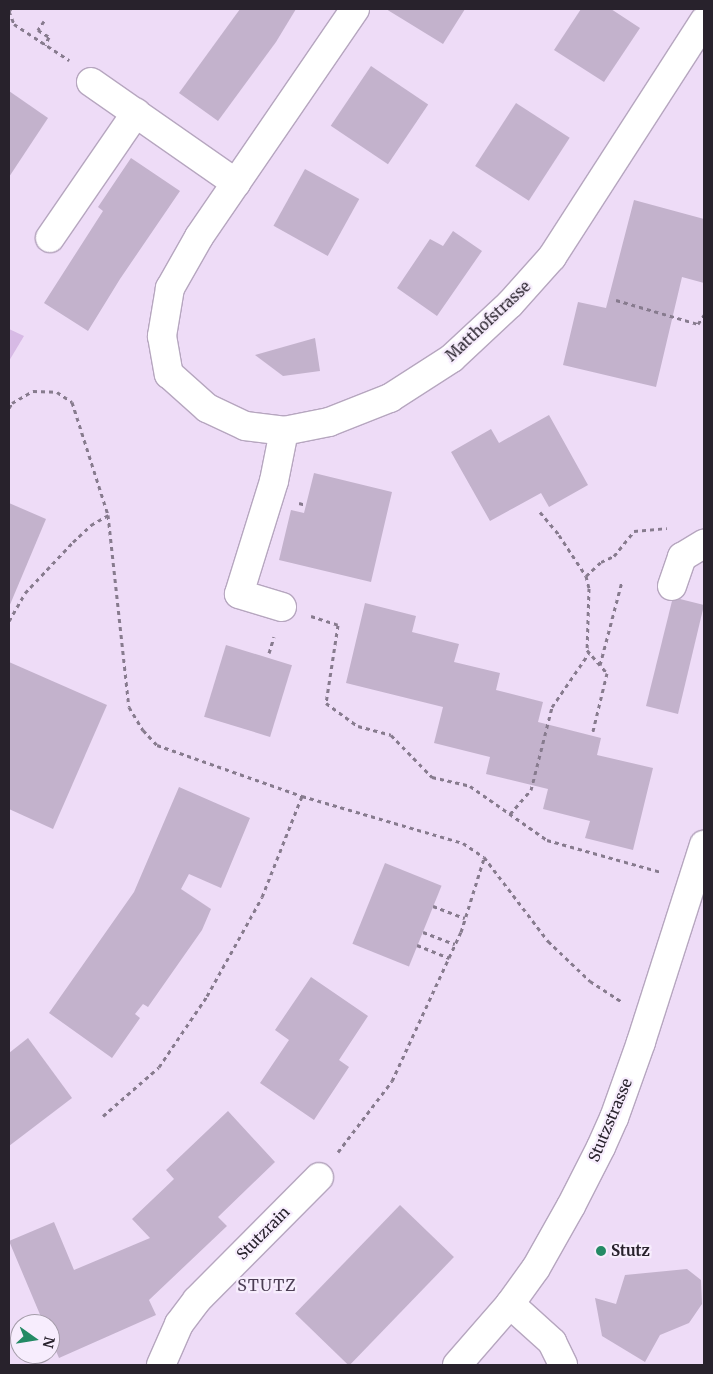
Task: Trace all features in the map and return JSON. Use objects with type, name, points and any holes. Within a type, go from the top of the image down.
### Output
[{"type":"street","name":"Matthofstrasse","points":[[355,9],[199,237],[170,288],[162,336],[169,374],[207,408],[245,426],[284,431],[329,422],[390,398],[452,358],[510,304],[552,257],[704,21]]},
{"type":"street","points":[[91,82],[236,183]]},
{"type":"street","points":[[50,238],[136,113]]},
{"type":"street","points":[[282,607],[239,594],[274,481],[284,431]]},
{"type":"street","points":[[672,586],[682,557],[704,544]]},
{"type":"street","name":"Stutzstrasse","points":[[457,1365],[510,1304],[536,1268],[601,1147],[614,1118],[641,1042],[704,845]]},
{"type":"street","name":"Stutzrain","points":[[161,1365],[179,1324],[197,1300],[319,1177]]},
{"type":"street","points":[[510,1304],[552,1342],[563,1365]]},
{"type":"path","points":[[11,9],[9,11],[14,24],[68,60]]},
{"type":"path","points":[[44,21],[38,30],[49,38],[45,44]]},
{"type":"path","points":[[616,300],[698,324],[704,315]]},
{"type":"path","points":[[9,408],[12,403],[33,391],[57,392],[72,402],[108,515],[129,706],[143,730],[157,745],[172,752],[302,796],[463,843],[484,857],[548,941],[590,981],[631,1007],[641,1042]]},
{"type":"path","points":[[540,512],[559,535],[586,576],[589,588],[587,650],[607,673],[593,731]]},
{"type":"path","points":[[9,621],[25,594],[73,542],[91,525],[108,515]]},
{"type":"path","points":[[586,576],[601,562],[614,556],[634,531],[664,529]]},
{"type":"path","points":[[600,666],[622,580]]},
{"type":"path","points":[[318,618],[338,625],[326,703],[358,726],[391,735],[432,777],[470,786],[547,840],[653,870]]},
{"type":"path","points":[[510,814],[531,790],[552,707],[589,653]]},
{"type":"path","points":[[391,735],[392,729]]},
{"type":"path","points":[[104,1116],[159,1067],[207,996],[262,897],[302,796]]},
{"type":"path","points":[[319,1177],[392,1080],[455,944],[484,857]]},
{"type":"path","points":[[433,906],[465,918]]},
{"type":"path","points":[[423,932],[455,944]]},
{"type":"path","points":[[417,945],[449,958]]},
{"type":"shaded area","points":[[9,329],[24,336],[9,361]]},
{"type":"building","points":[[240,9],[296,9],[276,42],[218,121],[179,93]]},
{"type":"building","points":[[386,9],[465,9],[443,44]]},
{"type":"building","points":[[581,9],[611,9],[640,28],[604,82],[554,50]]},
{"type":"building","points":[[371,66],[428,105],[388,164],[331,126]]},
{"type":"building","points":[[9,91],[48,118],[9,177]]},
{"type":"building","points":[[516,103],[570,138],[529,201],[475,166]]},
{"type":"building","points":[[131,158],[180,191],[120,279],[88,331],[44,303],[103,211],[98,207]]},
{"type":"building","points":[[305,169],[359,199],[328,256],[273,226]]},
{"type":"building","points":[[634,200],[704,219],[704,283],[682,277],[656,387],[563,365],[578,302],[606,308]]},
{"type":"building","points":[[453,231],[482,251],[437,316],[397,288],[430,239],[443,246]]},
{"type":"building","points":[[315,338],[320,371],[283,376],[255,355]]},
{"type":"building","points":[[549,415],[588,485],[549,507],[541,493],[490,521],[451,452],[491,429],[499,443]]},
{"type":"building","points":[[314,473],[392,492],[371,582],[279,560],[291,510],[304,513]]},
{"type":"building","points":[[9,503],[46,519],[9,607]]},
{"type":"building","points":[[680,599],[704,605],[678,714],[646,706],[672,601]]},
{"type":"building","points":[[365,603],[416,616],[412,632],[459,644],[454,662],[500,673],[496,690],[543,702],[538,722],[601,738],[597,755],[653,768],[633,850],[585,838],[590,821],[543,809],[548,789],[486,774],[490,757],[434,743],[443,707],[346,683]]},
{"type":"building","points":[[226,645],[292,665],[270,737],[204,717]]},
{"type":"building","points":[[9,662],[107,705],[53,829],[9,809]]},
{"type":"building","points":[[179,787],[250,818],[221,888],[189,874],[181,889],[211,909],[202,930],[148,1007],[143,1004],[135,1014],[140,1018],[112,1058],[49,1013],[134,892]]},
{"type":"building","points":[[385,863],[442,886],[409,967],[352,944]]},
{"type":"building","points":[[311,977],[368,1016],[339,1060],[349,1067],[314,1120],[260,1083],[289,1040],[275,1030]]},
{"type":"building","points":[[28,1038],[72,1098],[9,1146],[9,1053]]},
{"type":"building","points":[[228,1111],[275,1162],[218,1217],[227,1226],[149,1300],[156,1315],[60,1358],[60,1314],[40,1314],[9,1241],[54,1222],[74,1270],[150,1238],[132,1219],[174,1179],[166,1170]]},
{"type":"building","points":[[400,1205],[454,1257],[350,1365],[295,1314]]},
{"type":"building","points":[[687,1269],[701,1280],[702,1304],[689,1323],[660,1335],[645,1362],[602,1336],[595,1298],[616,1304],[625,1275]]},
{"type":"place","name":"Stutz","points":[[601,1251]]},
{"type":"district","name":"STUTZ","points":[[267,1285]]}]
